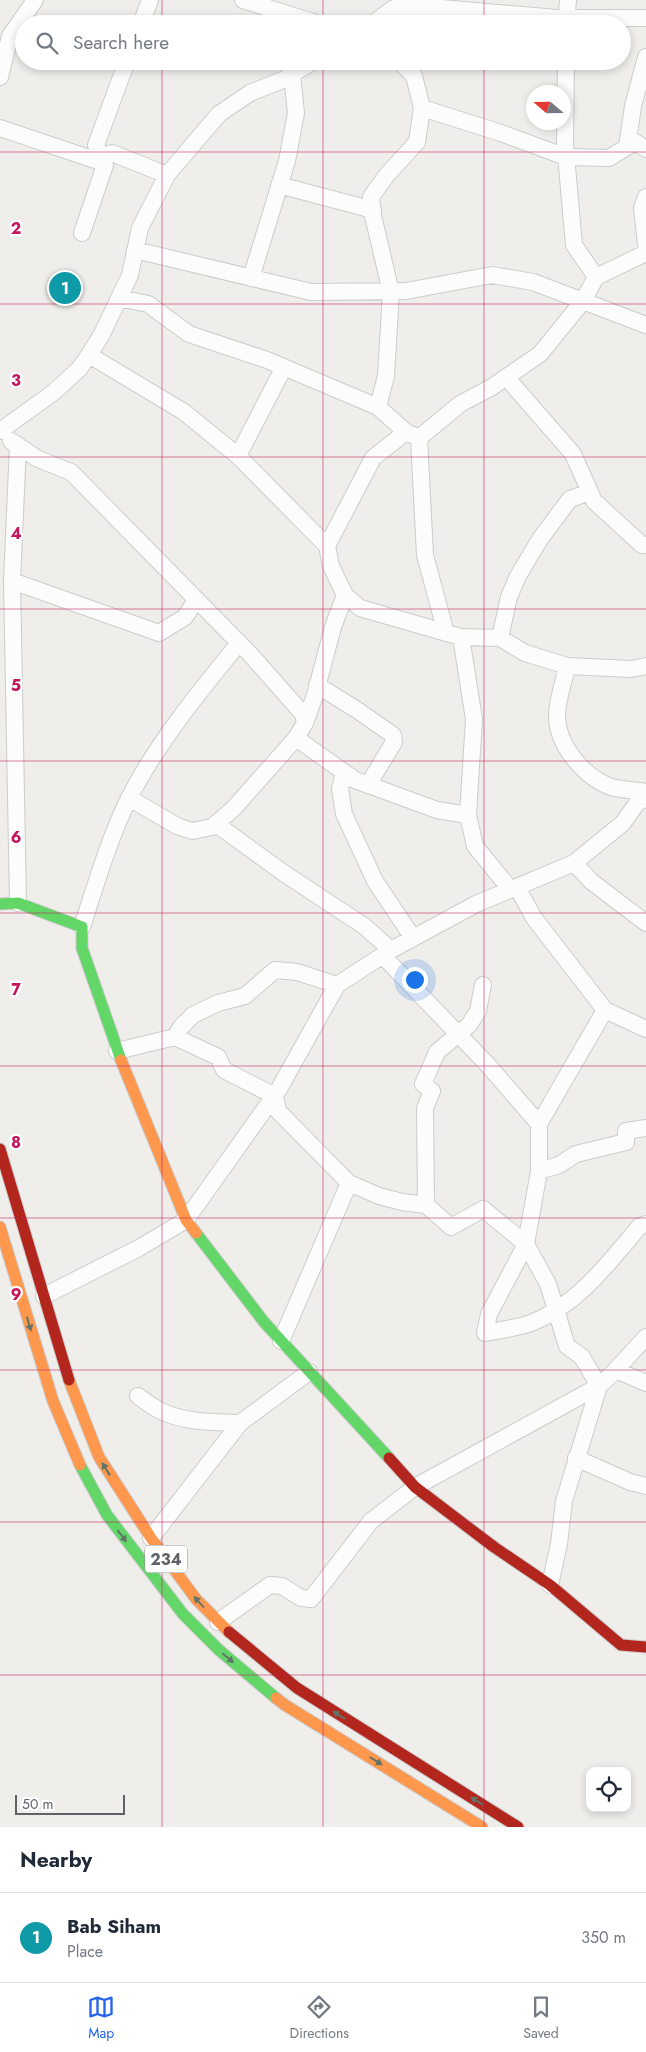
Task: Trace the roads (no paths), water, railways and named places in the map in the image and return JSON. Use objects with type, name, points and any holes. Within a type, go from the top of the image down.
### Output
[{"type":"main road","points":[[0,904],[18,904],[82,927],[82,948],[117,1052],[186,1220],[264,1322],[415,1486],[494,1547],[550,1585],[621,1644],[646,1647]]},
{"type":"main road","name":"234","points":[[0,1149],[73,1392],[98,1457],[151,1538],[196,1599],[218,1622],[297,1688],[518,1827]]},
{"type":"main road","name":"234","points":[[0,1227],[53,1401],[80,1466],[107,1515],[182,1614],[219,1650],[285,1705],[482,1827]]},
{"type":"street","points":[[25,15],[35,0]]},
{"type":"street","points":[[145,15],[150,0]]},
{"type":"street","points":[[244,0],[291,15]]},
{"type":"street","points":[[566,15],[568,0]]},
{"type":"street","points":[[384,15],[394,8],[442,4],[519,15]]},
{"type":"street","points":[[631,18],[646,18]]},
{"type":"street","points":[[0,77],[10,36],[15,29]]},
{"type":"street","points":[[627,147],[633,106],[646,57]]},
{"type":"street","points":[[82,233],[106,165],[96,145],[124,70]]},
{"type":"street","points":[[0,431],[54,392],[79,369],[89,355],[102,334],[130,275],[140,228],[167,175],[219,114],[250,93],[300,70]]},
{"type":"street","points":[[378,407],[386,376],[391,292],[371,197],[386,176],[417,142],[422,108],[414,76],[408,70]]},
{"type":"street","points":[[566,70],[566,157],[574,245],[596,277]]},
{"type":"street","points":[[251,278],[287,160],[296,113],[292,75]]},
{"type":"street","points":[[422,108],[501,133],[566,157],[609,158],[635,142],[646,149]]},
{"type":"street","points":[[0,128],[95,160],[112,153],[167,175]]},
{"type":"street","points":[[279,185],[373,210]]},
{"type":"street","points":[[646,197],[642,208],[646,244]]},
{"type":"street","points":[[135,250],[311,292],[406,291],[492,275],[533,282],[646,325]]},
{"type":"street","points":[[327,546],[373,458],[413,435],[540,354],[583,301],[596,277],[646,253]]},
{"type":"street","points":[[119,298],[148,304],[189,334],[284,367],[378,407],[413,435],[425,555],[454,635],[474,720],[468,815],[475,846],[513,888],[606,1010],[646,1030]]},
{"type":"street","points":[[89,355],[184,412],[238,456],[327,546],[331,566],[346,596],[360,608],[454,635],[500,638],[525,654],[567,666],[598,668],[646,666]]},
{"type":"street","points":[[238,456],[284,367]]},
{"type":"street","points":[[506,377],[573,454],[594,501],[642,545],[646,545]]},
{"type":"street","points":[[0,435],[38,459],[72,472],[238,643],[303,714],[305,723]]},
{"type":"street","points":[[18,445],[12,581],[18,904]]},
{"type":"street","points":[[500,638],[509,597],[518,576],[540,539],[570,499],[590,492]]},
{"type":"street","points":[[12,581],[159,632],[185,617],[196,600]]},
{"type":"street","points":[[129,798],[177,826],[192,831],[212,827],[234,808],[296,738],[305,723],[333,627],[346,596]]},
{"type":"street","points":[[82,927],[104,861],[129,798],[177,720],[238,643]]},
{"type":"street","points":[[567,666],[557,716],[563,742],[579,764],[592,776],[611,787],[646,792]]},
{"type":"street","points":[[317,685],[393,735],[394,742],[368,785]]},
{"type":"street","points":[[296,738],[355,780],[437,810],[468,815]]},
{"type":"street","points":[[344,772],[340,789],[344,814],[374,881],[413,938]]},
{"type":"street","points":[[44,1296],[138,1248],[186,1220],[275,1096],[337,986],[387,953],[476,904],[574,863],[623,823],[637,803],[646,798]]},
{"type":"street","points":[[216,824],[284,874],[364,926],[457,1034],[487,1064],[539,1124]]},
{"type":"street","points":[[574,863],[592,882],[646,923]]},
{"type":"street","points":[[175,1037],[181,1027],[193,1015],[218,1003],[245,996],[275,970],[297,972],[337,986]]},
{"type":"street","points":[[426,1205],[425,1108],[432,1090],[424,1084],[437,1052],[469,1025],[478,1011],[483,986]]},
{"type":"street","points":[[606,1010],[539,1124],[540,1171],[526,1244],[489,1314],[485,1333],[530,1323],[554,1311],[593,1281],[640,1226],[646,1224]]},
{"type":"street","points":[[117,1052],[175,1037],[218,1057],[224,1070],[275,1096]]},
{"type":"street","points":[[275,1096],[278,1111],[349,1183],[379,1196],[402,1202],[426,1205],[451,1227],[484,1209],[526,1244],[548,1284],[554,1311],[567,1346],[582,1357],[598,1386],[564,1501],[559,1544],[550,1585]]},
{"type":"street","points":[[540,1171],[559,1165],[576,1154],[626,1142],[626,1131],[646,1128]]},
{"type":"street","points":[[281,1341],[349,1183]]},
{"type":"street","points":[[218,1622],[270,1585],[282,1586],[301,1598],[311,1599],[371,1521],[415,1486],[598,1386],[616,1370],[646,1337]]},
{"type":"street","points":[[616,1370],[646,1383]]},
{"type":"street","points":[[151,1538],[240,1423],[309,1372]]},
{"type":"street","points":[[138,1396],[162,1411],[180,1417],[197,1421],[240,1423]]},
{"type":"street","points":[[576,1458],[630,1482],[646,1486]]},
{"type":"place","name":"Bab Siham","points":[[65,288]]}]
